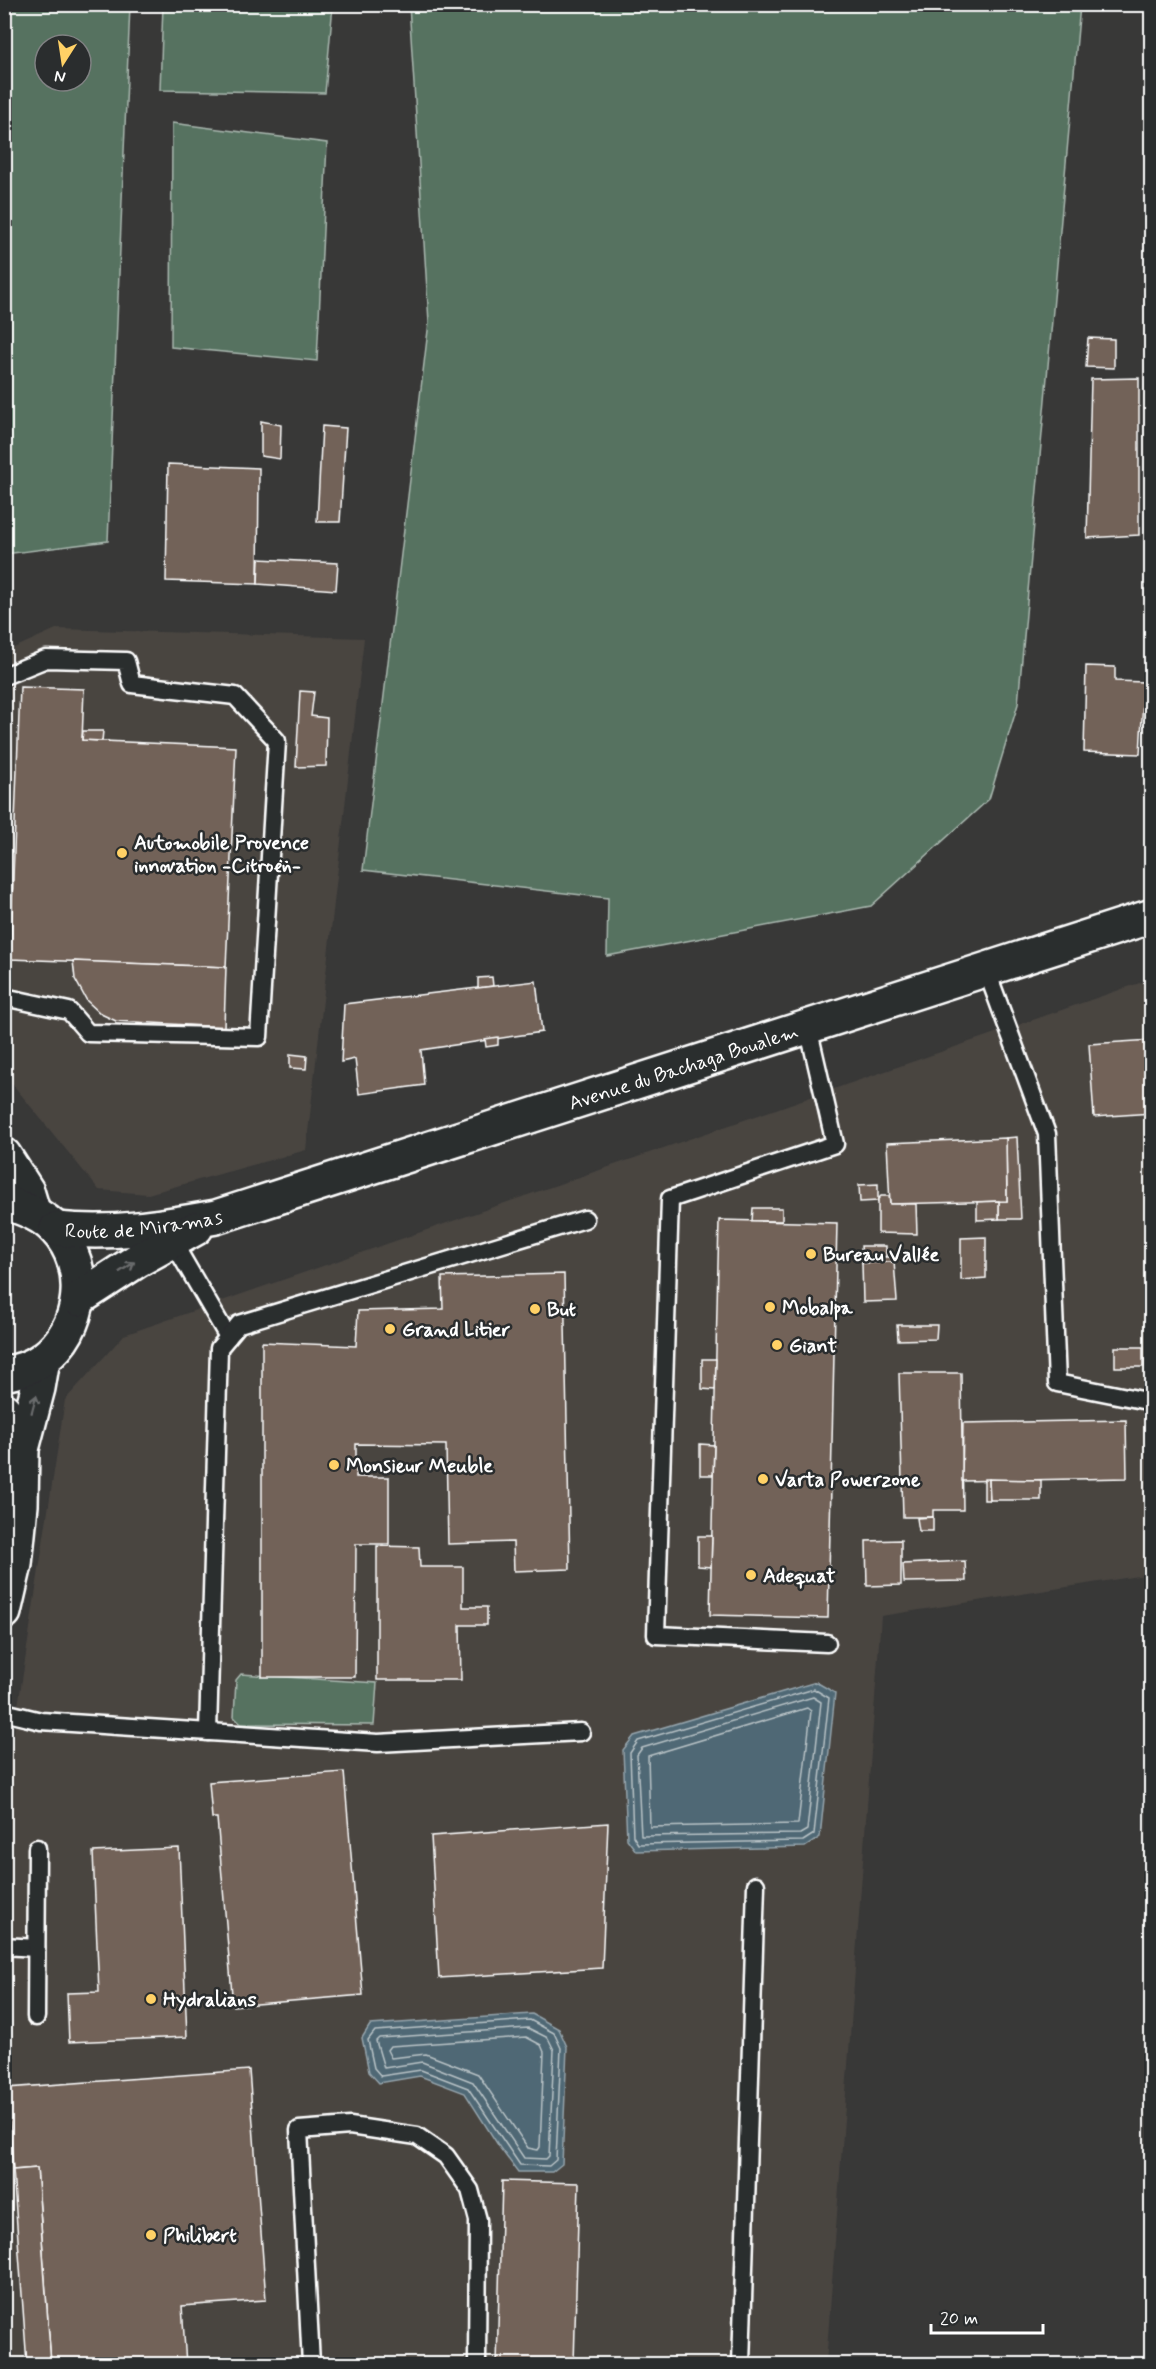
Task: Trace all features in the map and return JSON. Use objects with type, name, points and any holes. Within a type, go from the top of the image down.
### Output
[{"type":"main road","name":"Avenue du Bachaga Boualem","points":[[216,1217],[1152,916]]},
{"type":"main road","points":[[4,1155],[27,1191],[31,1214],[70,1250],[78,1274],[78,1299],[72,1322],[60,1342],[43,1359],[24,1369],[4,1374]]},
{"type":"main road","name":"Route de Miramas","points":[[31,1214],[86,1232],[128,1232],[216,1217]]},
{"type":"main road","name":"Route de Miramas","points":[[78,1299],[138,1260],[216,1217]]},
{"type":"main road","points":[[4,1612],[15,1564],[21,1504],[22,1449],[43,1359]]},
{"type":"main road","points":[[4,1410],[22,1449]]},
{"type":"lane","points":[[4,676],[46,659],[126,661],[132,684],[235,696],[277,741],[260,1037],[88,1033],[69,1011],[4,997]]},
{"type":"lane","points":[[986,969],[1047,1134],[1057,1383],[1152,1402]]},
{"type":"lane","points":[[808,1027],[835,1144],[670,1199],[656,1635],[827,1643]]},
{"type":"lane","points":[[208,1732],[219,1348],[239,1324],[585,1219]]},
{"type":"lane","points":[[173,1242],[228,1337]]},
{"type":"lane","points":[[4,1712],[41,1721],[378,1743],[581,1732]]},
{"type":"lane","points":[[36,2017],[37,1848]]},
{"type":"lane","points":[[741,2364],[756,1885]]},
{"type":"lane","points":[[4,1946],[36,1948]]},
{"type":"lane","points":[[311,2364],[299,2130],[350,2126],[417,2136],[446,2156],[470,2190],[478,2220],[477,2364]]},
{"type":"shaded area","points":[[56,629],[364,638],[306,1150],[148,1194],[99,1190],[5,1075],[5,652]]},
{"type":"shaded area","points":[[1151,979],[1151,1574],[881,1616],[826,2364],[5,2364],[5,1791],[65,1400],[124,1335]]},
{"type":"green space","points":[[4,5],[130,5],[108,541],[5,554]]},
{"type":"green space","points":[[163,5],[333,5],[325,93],[160,90]]},
{"type":"green space","points":[[409,5],[1080,5],[1018,704],[989,799],[871,906],[607,956],[608,898],[363,870],[429,322]]},
{"type":"green space","points":[[172,123],[327,143],[317,361],[171,347]]},
{"type":"green space","points":[[241,1674],[377,1683],[374,1725],[241,1724],[234,1717],[236,1680]]},
{"type":"water","points":[[816,1682],[835,1693],[820,1837],[805,1847],[636,1851],[627,1839],[623,1750],[634,1736]]},
{"type":"water","points":[[532,2014],[559,2029],[567,2047],[562,2164],[552,2172],[518,2172],[465,2093],[420,2076],[379,2083],[369,2072],[362,2038],[370,2025]]},
{"type":"building","points":[[1088,338],[1114,339],[1114,368],[1086,367]]},
{"type":"building","points":[[1139,378],[1139,535],[1087,538],[1091,379]]},
{"type":"building","points":[[261,421],[281,425],[280,459],[261,456]]},
{"type":"building","points":[[322,426],[346,428],[340,522],[317,522]]},
{"type":"building","points":[[168,464],[259,468],[258,584],[166,581]]},
{"type":"building","points":[[1148,544],[1152,544],[1152,568],[1147,568]]},
{"type":"building","points":[[259,559],[338,563],[336,590],[258,584]]},
{"type":"building","points":[[1147,568],[1152,568],[1152,596],[1146,596]]},
{"type":"building","points":[[1086,666],[1115,667],[1115,681],[1144,682],[1140,754],[1084,752]]},
{"type":"building","name":"Automobile Provence innovation -Citroën-","points":[[20,687],[84,689],[82,740],[236,747],[226,967],[10,959]]},
{"type":"building","points":[[300,691],[314,692],[311,716],[327,718],[326,766],[296,767]]},
{"type":"building","points":[[83,731],[103,731],[102,741],[82,740]]},
{"type":"building","points":[[73,961],[226,967],[224,1027],[116,1021],[101,1014],[87,1001],[75,979]]},
{"type":"building","points":[[492,977],[493,986],[478,988],[478,978]]},
{"type":"building","points":[[536,981],[542,1032],[421,1050],[424,1085],[359,1094],[355,1059],[341,1062],[344,1004]]},
{"type":"building","points":[[498,1037],[498,1045],[486,1047],[485,1039]]},
{"type":"building","points":[[1152,1040],[1152,1113],[1094,1117],[1089,1044]]},
{"type":"building","points":[[290,1054],[307,1056],[306,1069],[290,1068]]},
{"type":"building","points":[[1149,1113],[1152,1113],[1152,1144]]},
{"type":"building","points":[[1017,1137],[1021,1219],[999,1219],[999,1201],[1007,1201],[1006,1138]]},
{"type":"building","points":[[1006,1138],[1007,1201],[890,1204],[887,1143]]},
{"type":"building","points":[[878,1184],[878,1201],[860,1202],[859,1185]]},
{"type":"building","points":[[881,1196],[889,1196],[890,1204],[916,1204],[917,1234],[878,1233],[878,1199]]},
{"type":"building","points":[[999,1201],[999,1219],[977,1220],[977,1202]]},
{"type":"building","points":[[753,1208],[782,1208],[782,1221],[752,1221]]},
{"type":"building","points":[[719,1220],[837,1223],[828,1618],[710,1615]]},
{"type":"building","points":[[986,1237],[986,1278],[961,1280],[961,1238]]},
{"type":"building","points":[[861,1246],[886,1246],[886,1257],[862,1257]]},
{"type":"building","points":[[862,1257],[894,1257],[894,1262],[862,1263]]},
{"type":"building","points":[[894,1262],[897,1301],[863,1302],[862,1263]]},
{"type":"building","points":[[564,1274],[570,1569],[514,1571],[513,1542],[448,1544],[446,1445],[356,1444],[356,1477],[389,1477],[389,1544],[356,1544],[355,1677],[262,1677],[262,1342],[356,1346],[358,1311],[443,1309],[442,1277]]},
{"type":"building","points":[[897,1325],[937,1325],[936,1339],[898,1340]]},
{"type":"building","points":[[1115,1347],[1143,1347],[1143,1367],[1115,1367]]},
{"type":"building","points":[[702,1359],[716,1359],[715,1390],[702,1389]]},
{"type":"building","points":[[899,1373],[961,1373],[963,1510],[933,1510],[933,1517],[903,1517]]},
{"type":"building","points":[[1126,1420],[1127,1478],[962,1481],[963,1423]]},
{"type":"building","points":[[700,1444],[714,1445],[713,1475],[700,1475]]},
{"type":"building","points":[[984,1479],[989,1479],[990,1500],[984,1500]]},
{"type":"building","points":[[989,1479],[1041,1480],[1041,1500],[990,1500]]},
{"type":"building","points":[[933,1517],[933,1531],[919,1531],[917,1518]]},
{"type":"building","points":[[698,1536],[712,1536],[711,1567],[698,1566]]},
{"type":"building","points":[[901,1540],[901,1585],[867,1586],[866,1541]]},
{"type":"building","points":[[377,1546],[419,1547],[420,1567],[463,1567],[463,1607],[487,1607],[487,1625],[460,1625],[461,1680],[377,1680]]},
{"type":"building","points":[[965,1561],[966,1581],[904,1582],[903,1564]]},
{"type":"building","points":[[344,1772],[363,1995],[233,2006],[217,1818],[212,1818],[209,1782]]},
{"type":"building","points":[[608,1823],[602,1968],[439,1978],[431,1836]]},
{"type":"building","points":[[179,1848],[187,2037],[69,2042],[67,1993],[99,1992],[93,1852]]},
{"type":"building","name":"Philibert","points":[[249,2070],[266,2300],[182,2306],[186,2364],[51,2364],[37,2168],[13,2170],[7,2088]]},
{"type":"building","points":[[37,2168],[51,2364],[27,2364],[13,2170]]},
{"type":"building","points":[[502,2181],[579,2183],[574,2364],[497,2364]]},
{"type":"place","name":"Automobile Provence innovation -Citroën-","points":[[122,853]]},
{"type":"place","name":"Bureau Vallée","points":[[811,1254]]},
{"type":"place","name":"Mobalpa","points":[[770,1307]]},
{"type":"place","name":"But","points":[[535,1309]]},
{"type":"place","name":"Grand Litier","points":[[390,1329]]},
{"type":"place","name":"Giant","points":[[777,1345]]},
{"type":"place","name":"Monsieur Meuble","points":[[334,1465]]},
{"type":"place","name":"Varta Powerzone","points":[[763,1479]]},
{"type":"place","name":"Adequat","points":[[751,1575]]},
{"type":"place","name":"Hydralians","points":[[151,1999]]},
{"type":"place","name":"Philibert","points":[[151,2235]]}]
